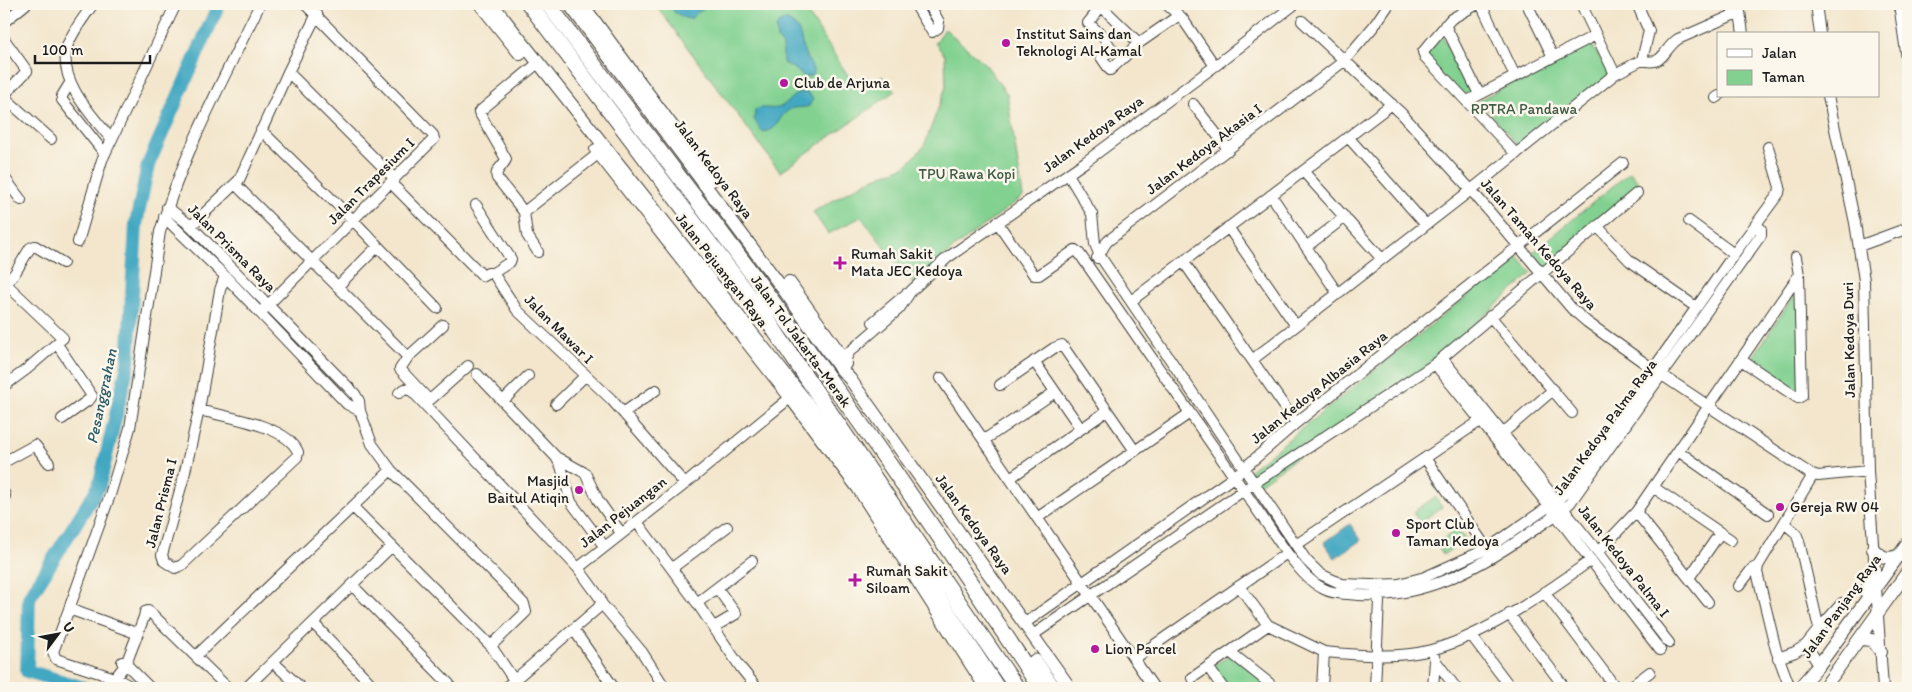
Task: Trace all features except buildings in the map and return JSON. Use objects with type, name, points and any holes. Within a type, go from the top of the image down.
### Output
[{"type":"highway","name":"Jalan Tol Jakarta–Merak","points":[[529,4],[764,315],[1017,688]]},
{"type":"highway","name":"Jalan Tol Jakarta–Merak","points":[[548,4],[771,298],[870,436],[987,606],[1040,688]]},
{"type":"highway","points":[[987,606],[1018,639],[1053,688]]},
{"type":"main road","name":"Jalan Pejuangan Raya","points":[[480,4],[535,66],[865,483],[999,688]]},
{"type":"main road","name":"Jalan Pejuangan Raya","points":[[492,4],[535,66]]},
{"type":"main road","name":"Jalan Kedoya Raya","points":[[569,4],[786,293],[839,367],[850,379],[1070,688]]},
{"type":"main road","name":"Jalan Kedoya Raya","points":[[582,4],[794,288],[845,363],[850,379]]},
{"type":"main road","name":"Jalan Pejuangan Raya","points":[[794,394],[858,488],[986,688]]},
{"type":"main road","name":"Jalan Panjang Raya","points":[[1800,688],[1908,543]]},
{"type":"main road","points":[[1873,549],[1885,558],[1894,558],[1900,555]]},
{"type":"main road","points":[[1856,615],[1870,584],[1874,569]]},
{"type":"main road","points":[[1824,688],[1908,571]]},
{"type":"main road","points":[[1860,639],[1872,640],[1881,652]]},
{"type":"street","points":[[4,22],[26,4]]},
{"type":"street","points":[[93,4],[75,31],[66,50],[70,83],[112,139]]},
{"type":"street","points":[[78,242],[105,154],[176,4]]},
{"type":"street","name":"Jalan Prisma Raya","points":[[166,212],[215,97],[260,4]]},
{"type":"street","name":"Jalan Trapesium I","points":[[260,313],[433,141],[433,135],[305,4]]},
{"type":"street","points":[[915,4],[932,32],[938,28],[939,22],[929,4]]},
{"type":"street","points":[[1166,4],[1182,18],[1214,66]]},
{"type":"street","name":"Jalan Kedoya Akasia I","points":[[1088,264],[1100,256],[1103,246],[1109,240],[1344,61],[1374,26],[1389,4]]},
{"type":"street","points":[[1527,4],[1553,57]]},
{"type":"street","points":[[1582,4],[1615,74]]},
{"type":"street","points":[[1637,4],[1649,31],[1642,60]]},
{"type":"street","points":[[1816,4],[1820,32]]},
{"type":"street","points":[[1898,4],[1908,66]]},
{"type":"street","name":"Jalan Kedoya Raya","points":[[837,350],[846,347],[894,302],[911,291],[947,258],[1068,174],[1293,5]]},
{"type":"street","points":[[1515,76],[1480,5],[1476,5],[1459,14],[1445,25],[1423,52],[1425,57],[1516,154]]},
{"type":"street","points":[[1139,43],[1102,8],[1088,23],[1102,36],[1111,48],[1110,51],[1101,57],[1110,70],[1139,43],[1178,16]]},
{"type":"street","points":[[1252,360],[1471,190],[1615,74],[1642,60],[1656,61],[1678,39],[1740,8],[1743,32]]},
{"type":"street","points":[[191,226],[236,185],[316,14]]},
{"type":"street","name":"Jalan Taman Kedoya Raya","points":[[1302,21],[1392,104],[1471,190],[1572,309],[1587,322],[1657,372],[1809,473]]},
{"type":"street","points":[[1445,25],[1479,94]]},
{"type":"street","points":[[1467,101],[1596,35]]},
{"type":"street","points":[[4,39],[27,71],[4,96],[51,138]]},
{"type":"street","points":[[535,66],[479,112],[506,159],[505,163],[497,171],[497,178],[524,212],[527,235],[538,252]]},
{"type":"street","points":[[288,72],[483,276],[493,273],[510,262],[511,259],[476,205]]},
{"type":"street","points":[[70,83],[62,96],[62,100],[105,154]]},
{"type":"street","name":"Jalan Kedoya Duri","points":[[1828,98],[1859,246],[1864,280],[1868,471],[1883,688]]},
{"type":"street","points":[[1193,104],[1229,150]]},
{"type":"street","points":[[1131,301],[1392,104]]},
{"type":"street","points":[[261,130],[354,220],[437,308]]},
{"type":"street","points":[[1348,137],[1426,225]]},
{"type":"street","name":"Jalan Kedoya Palma Raya","points":[[1100,256],[1313,568],[1329,579],[1342,584],[1399,584],[1425,576],[1487,548],[1576,495],[1657,372],[1696,307],[1780,190],[1768,147]]},
{"type":"street","points":[[524,212],[602,151]]},
{"type":"street","name":"Jalan Kedoya Albasia Raya","points":[[1025,623],[1234,476],[1296,423],[1623,163]]},
{"type":"street","points":[[1303,171],[1382,259]]},
{"type":"street","points":[[1068,174],[1092,214],[1095,244],[1100,256]]},
{"type":"street","points":[[4,177],[21,200]]},
{"type":"street","points":[[236,185],[408,357]]},
{"type":"street","points":[[1033,635],[1244,490],[1438,361],[1637,192]]},
{"type":"street","points":[[1271,195],[1338,294]]},
{"type":"street","points":[[134,688],[115,678],[56,659],[53,652],[110,495],[130,428],[160,232],[166,212]]},
{"type":"street","name":"Jalan Prisma Raya","points":[[166,212],[191,226],[355,394],[376,450],[391,470],[526,608],[526,612],[491,646]]},
{"type":"street","name":"Jalan Prisma Raya","points":[[166,212],[347,404],[360,411]]},
{"type":"street","points":[[1306,247],[1345,217]]},
{"type":"street","points":[[1690,221],[1734,254]]},
{"type":"street","points":[[997,222],[1034,275],[1039,275],[1075,250],[1088,264]]},
{"type":"street","points":[[1597,226],[1630,261],[1696,307]]},
{"type":"street","name":"Jalan Kedoya Palma Raya","points":[[1657,372],[1762,235],[1761,229],[1756,226]]},
{"type":"street","points":[[1228,227],[1296,326]]},
{"type":"street","points":[[1859,246],[1908,228]]},
{"type":"street","points":[[4,386],[62,340],[62,337],[5,283],[15,273],[33,246],[63,263]]},
{"type":"street","points":[[338,286],[378,246]]},
{"type":"street","points":[[1741,360],[1798,398],[1801,398],[1803,395],[1800,275],[1796,257]]},
{"type":"street","points":[[1184,261],[1296,423]]},
{"type":"street","name":"Jalan Kedoya Palma Raya","points":[[1088,264],[1287,553],[1310,580],[1324,589],[1338,593],[1379,596],[1415,590],[1440,583],[1466,572],[1498,554],[1556,508]]},
{"type":"street","name":"Jalan Mawar I","points":[[493,273],[517,310],[623,414],[685,484]]},
{"type":"street","points":[[1239,586],[1268,625],[1324,652],[1376,656],[1433,655],[1509,614],[1595,556],[1636,512],[1800,275]]},
{"type":"street","name":"Jalan Prisma I","points":[[199,410],[275,431],[298,449],[297,457],[182,565],[175,568],[164,561],[162,555],[184,476],[199,410],[220,290],[225,276]]},
{"type":"street","name":"Jalan Kedoya Raya","points":[[845,363],[848,353],[898,309],[911,291]]},
{"type":"street","points":[[1490,316],[1572,413]]},
{"type":"street","points":[[443,325],[408,357],[400,369],[428,399],[433,399],[468,366]]},
{"type":"street","points":[[57,344],[92,396],[62,419]]},
{"type":"street","points":[[1000,385],[1034,361],[1062,345],[1135,451]]},
{"type":"street","points":[[1034,361],[1080,429]]},
{"type":"street","name":"Jalan Kedoya Palma I","points":[[1438,361],[1480,421],[1595,556],[1633,597],[1669,644]]},
{"type":"street","name":"Jalan Kedoya Palma I","points":[[1438,361],[1503,433],[1556,508]]},
{"type":"street","points":[[477,374],[556,457],[562,466],[571,502],[604,546]]},
{"type":"street","points":[[503,401],[528,376]]},
{"type":"street","points":[[556,404],[585,376]]},
{"type":"street","points":[[942,378],[1154,688]]},
{"type":"street","points":[[399,392],[406,389],[412,391],[578,568]]},
{"type":"street","points":[[623,414],[656,390]]},
{"type":"street","points":[[1503,433],[1553,390]]},
{"type":"street","points":[[984,440],[1055,392]]},
{"type":"street","name":"Jalan Pejuangan","points":[[665,688],[642,652],[601,603],[598,594],[578,568],[685,484],[794,394]]},
{"type":"street","points":[[1010,478],[1107,411]]},
{"type":"street","points":[[1037,518],[1190,413]]},
{"type":"street","points":[[1296,545],[1480,421]]},
{"type":"street","points":[[4,462],[35,445],[49,464]]},
{"type":"street","points":[[1678,451],[1768,514]]},
{"type":"street","points":[[556,457],[585,473],[598,500],[621,533]]},
{"type":"street","points":[[1425,458],[1487,548]]},
{"type":"street","points":[[196,656],[391,470]]},
{"type":"street","points":[[1739,586],[1752,570],[1758,566],[1784,523],[1809,473],[1868,471]]},
{"type":"street","points":[[1653,487],[1731,540]]},
{"type":"street","points":[[353,506],[491,646],[514,680]]},
{"type":"street","points":[[1636,512],[1708,602]]},
{"type":"street","points":[[637,522],[758,688]]},
{"type":"street","points":[[1784,523],[1796,533],[1799,541],[1819,629]]},
{"type":"street","points":[[672,568],[727,527]]},
{"type":"street","points":[[1689,578],[1720,533]]},
{"type":"street","points":[[246,688],[392,546]]},
{"type":"street","points":[[1134,659],[1287,553]]},
{"type":"street","name":"Jalan Kedoya Palma I","points":[[1595,556],[1624,604],[1660,650]]},
{"type":"street","points":[[697,603],[752,561]]},
{"type":"street","points":[[1758,566],[1778,658],[1790,688]]},
{"type":"street","points":[[352,585],[449,684],[450,688]]},
{"type":"street","points":[[1374,688],[1379,596],[1377,591],[1380,585]]},
{"type":"street","points":[[714,627],[736,614],[717,588]]},
{"type":"street","points":[[1544,592],[1616,688]]},
{"type":"street","points":[[1624,604],[1633,597]]},
{"type":"street","points":[[505,688],[595,612],[601,603]]},
{"type":"street","points":[[1778,658],[1795,652],[1806,645],[1842,603]]},
{"type":"street","points":[[69,609],[133,632]]},
{"type":"street","points":[[124,664],[140,615],[148,611],[228,688]]},
{"type":"street","points":[[115,678],[124,664],[144,618],[144,612]]},
{"type":"street","points":[[1509,614],[1564,688]]},
{"type":"street","points":[[313,623],[375,688]]},
{"type":"street","points":[[1192,678],[1268,625]]},
{"type":"street","points":[[574,630],[614,688]]},
{"type":"street","points":[[1471,634],[1511,688]]},
{"type":"street","points":[[1806,645],[1819,665]]},
{"type":"street","points":[[1230,652],[1272,688]]},
{"type":"street","points":[[1322,688],[1324,652]]},
{"type":"street","points":[[1433,655],[1433,688]]},
{"type":"street","points":[[1433,655],[1456,688]]},
{"type":"street","points":[[273,662],[300,688]]},
{"type":"street","points":[[124,664],[150,688]]},
{"type":"street","points":[[1208,667],[1223,688]]},
{"type":"street","points":[[1629,688],[1650,672]]},
{"type":"green space","name":"Club de Arjuna","points":[[655,4],[802,4],[858,91],[882,76],[895,91],[780,172]]},
{"type":"green space","name":"TPU Rawa Kopi","points":[[945,29],[986,65],[1007,94],[1023,197],[956,246],[913,284],[861,217],[828,234],[813,212],[867,181],[906,166],[924,146],[946,87],[945,56],[935,43]]},
{"type":"green space","points":[[1441,34],[1474,97],[1467,99],[1422,58]]},
{"type":"green space","name":"RPTRA Pandawa","points":[[1591,43],[1611,77],[1519,147],[1479,100]]},
{"type":"green space","points":[[1630,172],[1644,189],[1545,271],[1531,254]]},
{"type":"green space","points":[[1517,256],[1532,273],[1434,361],[1258,485],[1249,471]]},
{"type":"green space","points":[[1801,285],[1803,399],[1749,363]]},
{"type":"green space","points":[[1435,497],[1442,507],[1420,523],[1413,512]]},
{"type":"green space","points":[[1458,529],[1465,539],[1443,555],[1436,544]]},
{"type":"green space","points":[[1230,655],[1267,681],[1267,688],[1225,688],[1211,667]]},
{"type":"water","points":[[672,4],[705,4],[704,9],[691,19],[674,12]]},
{"type":"water","points":[[786,20],[796,27],[800,35],[803,49],[814,73],[811,76],[804,77],[795,69],[783,63],[783,46],[777,39],[776,28],[778,24]]},
{"type":"water","points":[[801,92],[808,93],[813,99],[809,106],[791,109],[785,113],[774,128],[761,131],[754,119],[755,110],[780,107]]},
{"type":"water","points":[[1350,524],[1361,540],[1335,558],[1324,543]]},
{"type":"waterway","name":"Pesanggrahan","points":[[84,688],[27,671],[29,598],[99,486],[128,364],[136,224],[148,165],[219,4]]},
{"type":"place","name":"Institut Sains dan Teknologi Al-Kamal","points":[[1006,43]]},
{"type":"place","name":"Club de Arjuna","points":[[784,83]]},
{"type":"place","name":"Rumah Sakit Mata JEC Kedoya","points":[[840,263]]},
{"type":"place","name":"Masjid Baitul Atiqin","points":[[579,490]]},
{"type":"place","name":"Gereja RW 04","points":[[1780,507]]},
{"type":"place","name":"Sport Club Taman Kedoya","points":[[1396,533]]},
{"type":"place","name":"Rumah Sakit Siloam","points":[[855,580]]},
{"type":"place","name":"Lion Parcel","points":[[1095,649]]}]
